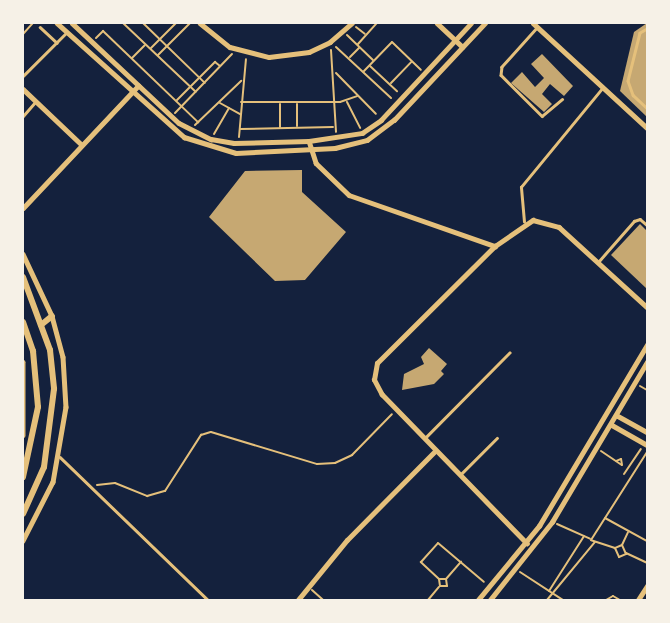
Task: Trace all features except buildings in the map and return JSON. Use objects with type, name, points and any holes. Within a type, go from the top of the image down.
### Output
[{"type":"street","points":[[57,23],[184,137],[204,147],[236,153],[346,146],[377,134],[485,23]]},
{"type":"street","points":[[72,23],[189,130],[211,139],[234,143],[309,141],[362,133],[382,120],[471,23]]},
{"type":"street","points":[[200,23],[230,47],[250,54],[290,57],[330,43],[352,23]]},
{"type":"street","points":[[438,23],[463,47]]},
{"type":"street","points":[[536,25],[647,128]]},
{"type":"street","points":[[23,208],[138,86]]},
{"type":"street","points":[[23,89],[82,145]]},
{"type":"street","points":[[309,141],[310,150],[322,170],[349,195],[495,246]]},
{"type":"street","points":[[527,544],[396,411],[377,388],[377,363],[495,246],[524,222],[551,222],[647,307]]},
{"type":"street","points":[[23,254],[52,316],[65,382],[60,457],[42,507],[23,541]]},
{"type":"street","points":[[23,277],[41,325],[54,389],[52,429],[44,467],[23,514]]},
{"type":"street","points":[[41,325],[52,316]]},
{"type":"street","points":[[23,322],[33,351],[38,407],[23,477]]},
{"type":"street","points":[[478,600],[527,544],[606,419],[647,345]]},
{"type":"street","points":[[23,362],[23,435]]},
{"type":"street","points":[[490,600],[552,522],[618,416],[647,362]]},
{"type":"street","points":[[618,416],[647,432]]},
{"type":"street","points":[[612,425],[646,445]]},
{"type":"street","points":[[298,600],[400,482],[435,451]]},
{"type":"street","points":[[638,600],[647,586]]},
{"type":"lane","points":[[536,25],[502,67],[502,78],[542,116],[562,99]]},
{"type":"lane","points":[[40,27],[57,43]]},
{"type":"lane","points":[[647,29],[640,33],[628,82],[633,95],[647,108]]},
{"type":"lane","points":[[23,76],[67,32]]},
{"type":"lane","points":[[524,222],[519,207],[521,187],[603,87]]},
{"type":"lane","points":[[23,116],[36,102]]},
{"type":"lane","points":[[598,261],[634,220],[640,219],[647,225]]},
{"type":"lane","points":[[423,439],[509,353]]},
{"type":"lane","points":[[460,476],[497,438]]},
{"type":"lane","points":[[60,457],[208,600]]},
{"type":"path","points":[[23,34],[33,23]]},
{"type":"path","points":[[123,23],[196,92]]},
{"type":"path","points":[[143,23],[205,83]]},
{"type":"path","points":[[150,48],[176,23]]},
{"type":"path","points":[[157,55],[190,23]]},
{"type":"path","points":[[352,23],[366,35]]},
{"type":"path","points":[[349,57],[377,23]]},
{"type":"path","points":[[92,42],[103,31],[198,122]]},
{"type":"path","points":[[344,32],[373,61]]},
{"type":"path","points":[[103,52],[114,41]]},
{"type":"path","points":[[364,71],[392,42],[425,73]]},
{"type":"path","points":[[330,43],[349,57],[397,103]]},
{"type":"path","points":[[330,43],[334,71],[334,127],[339,138]]},
{"type":"path","points":[[132,58],[146,45]]},
{"type":"path","points":[[172,116],[231,57],[230,47]]},
{"type":"path","points":[[234,143],[240,129],[242,80],[250,54]]},
{"type":"path","points":[[390,85],[412,61]]},
{"type":"path","points":[[176,101],[215,62],[221,68]]},
{"type":"path","points":[[369,66],[403,97]]},
{"type":"path","points":[[129,77],[140,67]]},
{"type":"path","points":[[334,71],[382,120]]},
{"type":"path","points":[[189,130],[242,80]]},
{"type":"path","points":[[241,102],[332,102],[346,101],[357,96]]},
{"type":"path","points":[[346,101],[362,133]]},
{"type":"path","points":[[219,102],[241,114]]},
{"type":"path","points":[[280,102],[280,128]]},
{"type":"path","points":[[296,102],[297,127]]},
{"type":"path","points":[[211,139],[229,108]]},
{"type":"path","points":[[240,129],[334,127]]},
{"type":"path","points":[[636,384],[647,390]]},
{"type":"path","points":[[89,486],[114,483],[147,496],[165,491],[201,435],[211,432],[317,464],[335,463],[352,455],[396,411]]},
{"type":"path","points":[[624,474],[646,445]]},
{"type":"path","points":[[596,448],[616,461],[618,466],[623,464],[636,470]]},
{"type":"path","points":[[591,540],[647,452]]},
{"type":"path","points":[[605,518],[647,541]]},
{"type":"path","points":[[552,522],[615,548],[622,545],[629,531]]},
{"type":"path","points":[[549,591],[584,536]]},
{"type":"path","points":[[547,600],[596,541]]},
{"type":"path","points":[[462,561],[446,579],[439,579],[421,562],[436,544],[442,544],[462,561],[489,587]]},
{"type":"path","points":[[622,545],[626,553],[647,564]]},
{"type":"path","points":[[615,548],[619,557],[626,553]]},
{"type":"path","points":[[517,569],[563,600]]},
{"type":"path","points":[[428,600],[439,586],[439,579]]},
{"type":"path","points":[[439,586],[447,586],[446,579]]},
{"type":"path","points":[[309,587],[323,600]]},
{"type":"path","points":[[606,600],[612,596],[620,600]]}]
